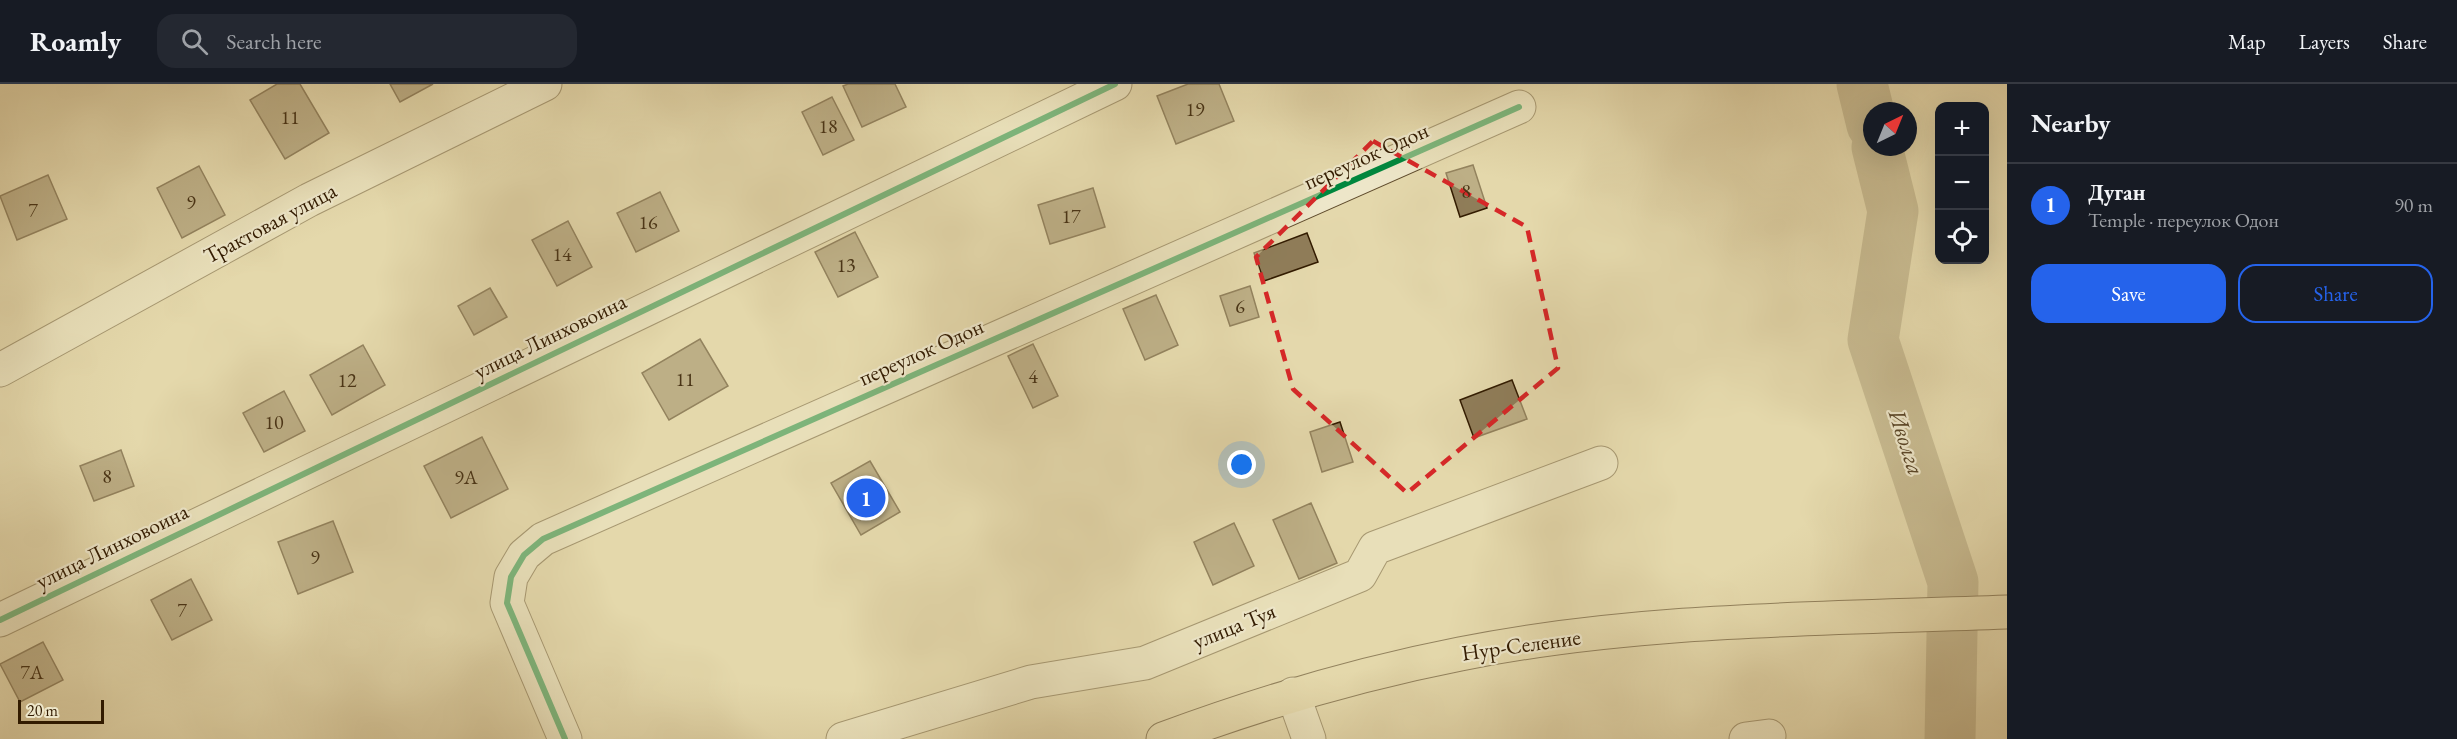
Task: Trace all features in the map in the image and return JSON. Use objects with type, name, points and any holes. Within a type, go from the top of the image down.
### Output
[{"type":"highway","name":"Нур-Селение","points":[[1163,739],[1293,694],[1376,671],[1462,653],[1558,638],[1728,623],[2007,612]]},
{"type":"street","name":"Трактовая улица","points":[[0,370],[309,200],[545,84]]},
{"type":"street","name":"улица Линховоина","points":[[0,620],[1115,84]]},
{"type":"street","name":"переулок Одон","points":[[565,739],[507,603],[510,577],[524,555],[543,539],[1519,107]]},
{"type":"street","name":"улица Туя","points":[[843,739],[1031,682],[1145,663],[1360,575],[1375,548],[1601,463]]},
{"type":"street","points":[[1293,694],[1309,739]]},
{"type":"highlighted area","points":[[1373,141],[1527,227],[1558,368],[1407,493],[1293,389],[1256,257]]},
{"type":"building","points":[[277,84],[300,84],[329,133],[285,159],[250,100]]},
{"type":"building","points":[[390,84],[433,84],[400,102]]},
{"type":"building","points":[[848,84],[895,84],[906,107],[862,127],[843,86]]},
{"type":"building","points":[[1188,84],[1219,84],[1234,121],[1176,144],[1157,96]]},
{"type":"building","points":[[832,97],[854,140],[823,155],[802,112]]},
{"type":"building","points":[[1473,165],[1487,208],[1460,217],[1446,173]]},
{"type":"building","points":[[199,166],[225,215],[182,238],[157,188]]},
{"type":"building","points":[[48,175],[67,219],[17,240],[0,196]]},
{"type":"building","points":[[1093,188],[1105,227],[1050,244],[1038,205]]},
{"type":"building","points":[[660,192],[679,231],[636,252],[617,213]]},
{"type":"building","points":[[568,221],[592,267],[557,286],[532,240]]},
{"type":"building","points":[[855,232],[878,277],[838,297],[815,252]]},
{"type":"building","points":[[1307,233],[1318,262],[1264,281],[1254,253]]},
{"type":"building","points":[[1250,286],[1259,317],[1230,326],[1220,296]]},
{"type":"building","points":[[490,288],[507,317],[474,335],[458,306]]},
{"type":"building","points":[[1156,295],[1178,345],[1145,360],[1123,309]]},
{"type":"building","points":[[700,339],[728,386],[669,420],[642,373]]},
{"type":"building","points":[[1033,344],[1058,396],[1033,408],[1008,356]]},
{"type":"building","points":[[363,345],[385,385],[332,415],[310,375]]},
{"type":"building","points":[[1512,380],[1527,419],[1474,438],[1460,400]]},
{"type":"building","points":[[284,391],[305,431],[264,452],[243,413]]},
{"type":"building","points":[[1340,422],[1353,462],[1322,472],[1310,432]]},
{"type":"building","points":[[482,437],[508,489],[451,518],[424,466]]},
{"type":"building","points":[[121,450],[134,486],[94,501],[80,466]]},
{"type":"building","points":[[870,461],[900,512],[861,535],[831,483]]},
{"type":"building","points":[[1311,503],[1337,563],[1299,579],[1273,520]]},
{"type":"building","points":[[333,521],[353,572],[298,594],[278,542]]},
{"type":"building","points":[[1234,523],[1254,566],[1213,585],[1194,542]]},
{"type":"building","points":[[191,579],[212,620],[172,640],[151,600]]},
{"type":"building","points":[[43,642],[63,680],[20,702],[0,664]]},
{"type":"waterway","name":"Иволга","points":[[1862,84],[1866,102]]},
{"type":"waterway","name":"Иволга","points":[[1879,156],[1893,211],[1873,340],[1953,582],[1950,739]]},
{"type":"cycle path","points":[[0,620],[1115,84]]},
{"type":"cycle path","points":[[565,739],[507,603],[511,577],[524,555],[543,539],[1519,107]]},
{"type":"place","name":"Дуган","points":[[866,498]]}]
